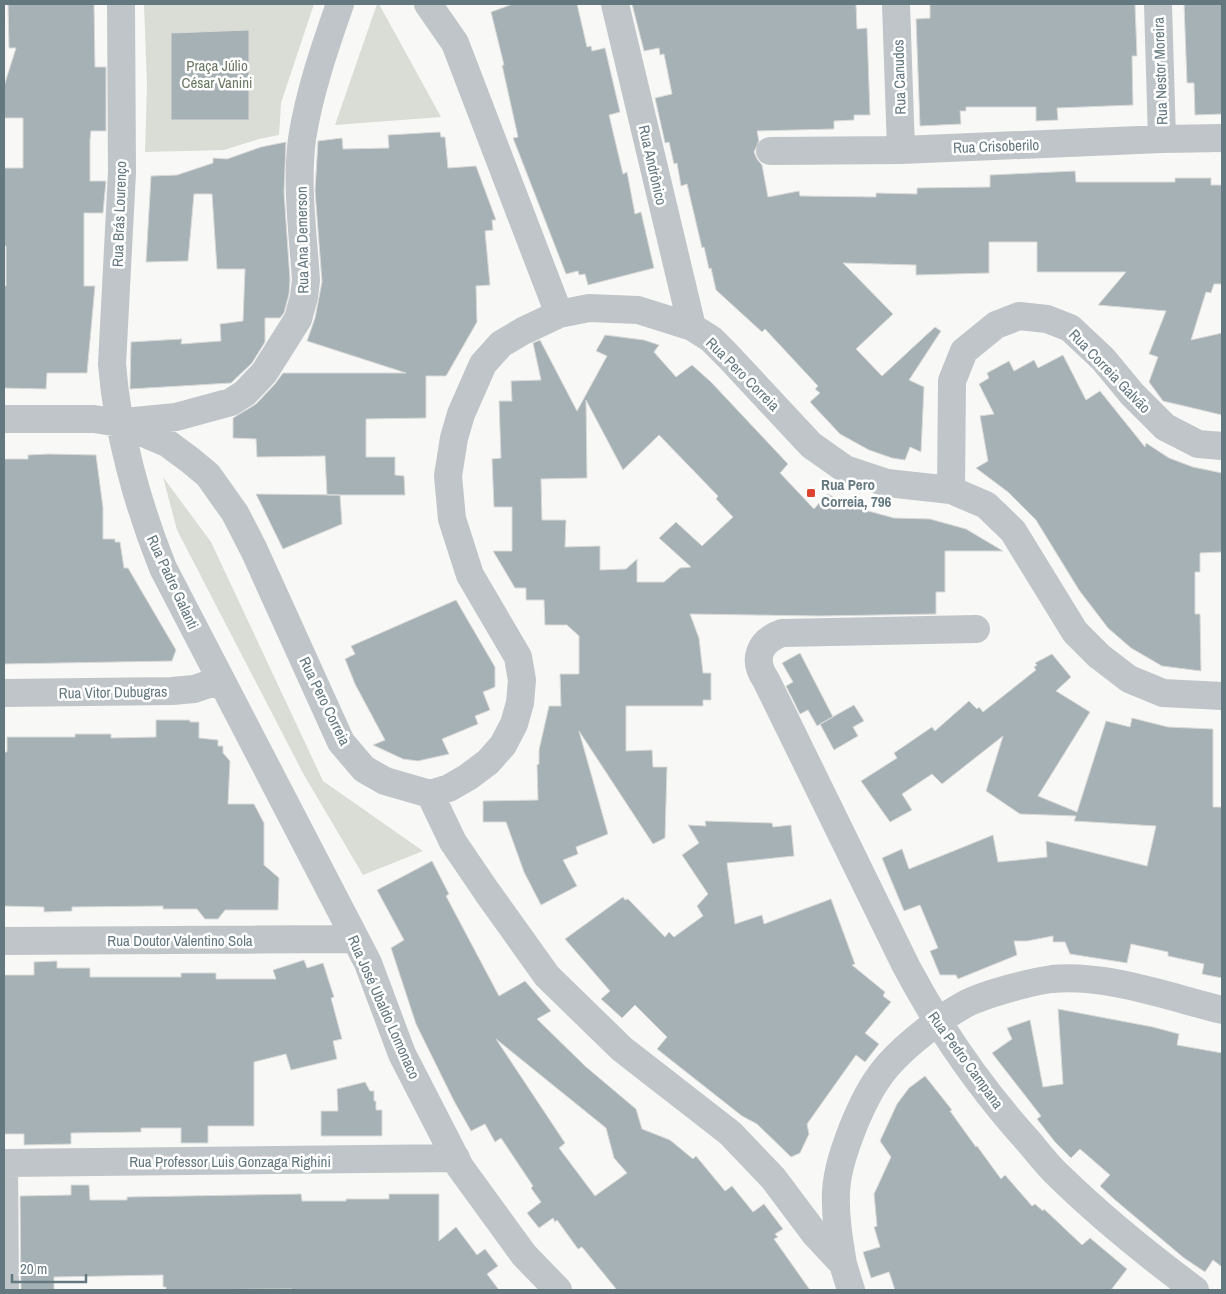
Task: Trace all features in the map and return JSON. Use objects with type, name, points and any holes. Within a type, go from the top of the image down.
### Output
[{"type":"street","name":"Rua Brás Lourenço","points":[[120,422],[112,364],[122,172],[121,4]]},
{"type":"street","name":"Rua Ana Demerson","points":[[120,422],[176,417],[232,402],[264,373],[298,319],[306,280],[300,173],[302,140],[308,107],[340,4]]},
{"type":"street","points":[[428,4],[455,43],[559,314]]},
{"type":"street","name":"Rua Andrônico","points":[[615,4],[692,327]]},
{"type":"street","name":"Rua Canudos","points":[[896,4],[901,150]]},
{"type":"street","name":"Rua Nestor Moreira","points":[[1158,4],[1162,139]]},
{"type":"street","name":"Rua Crisoberilo","points":[[770,151],[901,150],[1222,138]]},
{"type":"street","name":"Rua Pero Correia","points":[[4,419],[94,419],[120,422],[168,443],[208,475],[235,513],[254,550],[341,742],[364,769],[385,781],[430,794],[449,788],[488,762],[503,745],[514,724],[520,703],[522,680],[518,657],[470,575],[452,519],[448,476],[454,438],[461,414],[483,364],[501,344],[559,314],[589,308],[638,310],[692,327],[711,339],[811,445],[845,469],[886,483],[950,490],[986,505],[1013,531],[1075,632],[1099,656],[1130,679],[1163,693],[1222,696]]},
{"type":"street","name":"Rua Correia Galvão","points":[[950,490],[952,381],[964,351],[996,325],[1019,316],[1048,319],[1070,328],[1103,359],[1132,394],[1165,427],[1198,444],[1222,446]]},
{"type":"street","name":"Rua Padre Galanti","points":[[120,422],[141,508],[156,552],[221,680]]},
{"type":"street","name":"Rua Pedro Campana","points":[[976,629],[782,633],[767,641],[762,648],[759,656],[761,673],[906,966],[937,1023],[961,1059],[1011,1122],[1058,1176],[1162,1266],[1195,1290]]},
{"type":"street","name":"Rua Vitor Dubugras","points":[[4,693],[172,691],[194,689],[221,680]]},
{"type":"street","name":"Rua José Ubaldo Lomonaco","points":[[221,680],[368,963],[402,1054],[456,1158],[524,1255],[558,1290]]},
{"type":"street","points":[[430,794],[453,842],[547,976],[622,1049],[730,1133],[773,1178],[815,1234],[844,1264]]},
{"type":"street","name":"Rua Doutor Valentino Sola","points":[[4,941],[355,939]]},
{"type":"street","points":[[851,1290],[839,1238],[836,1191],[843,1152],[859,1113],[879,1076],[908,1045],[937,1023],[962,1005],[1004,990],[1052,979],[1093,980],[1222,1010]]},
{"type":"street","name":"Rua Professor Luis Gonzaga Righini","points":[[4,1163],[456,1158]]},
{"type":"street","points":[[4,1163],[5,1290]]},
{"type":"green space","name":"Praça Júlio César Vanini","points":[[144,4],[314,4],[281,103],[279,135],[224,150],[145,152],[147,86]]},
{"type":"green space","points":[[377,4],[379,4],[441,117],[335,125]]},
{"type":"green space","points":[[163,477],[211,542],[323,781],[423,851],[363,875],[304,775],[177,530]]},
{"type":"building","points":[[8,4],[94,4],[95,67],[106,67],[106,131],[91,131],[90,140],[90,181],[106,181],[103,213],[84,213],[84,286],[95,286],[87,373],[47,373],[46,389],[4,388],[6,246],[4,246],[4,168],[23,168],[23,118],[4,118],[4,86],[16,48],[9,48]]},
{"type":"building","points":[[513,4],[577,4],[587,47],[591,46],[592,51],[605,48],[620,112],[609,115],[623,174],[627,172],[635,214],[641,212],[654,268],[588,285],[585,274],[579,275],[578,271],[566,274],[513,138],[518,137],[502,65],[504,65],[491,12]]},
{"type":"building","points":[[632,4],[856,4],[857,29],[867,28],[870,115],[854,115],[854,120],[834,121],[834,129],[757,131],[759,141],[754,152],[762,165],[768,197],[799,191],[800,196],[876,197],[876,193],[917,194],[917,188],[990,187],[990,175],[1075,171],[1076,182],[1175,182],[1175,178],[1211,178],[1211,185],[1222,185],[1222,284],[1214,284],[1211,293],[1206,292],[1191,340],[1222,333],[1222,415],[1163,401],[1149,382],[1158,357],[1149,354],[1166,311],[1098,305],[1126,272],[1037,272],[1037,242],[989,242],[989,273],[916,275],[916,265],[843,263],[893,314],[856,349],[882,376],[935,327],[941,331],[909,380],[924,387],[921,452],[910,447],[905,460],[892,458],[869,450],[840,434],[810,402],[820,393],[815,389],[818,386],[765,329],[762,332],[716,290],[704,247],[702,248],[687,184],[681,186],[677,163],[674,164],[669,142],[665,143],[655,98],[672,94],[664,54],[660,55],[659,48],[644,51]]},
{"type":"building","points":[[930,4],[1135,4],[1137,56],[1132,56],[1133,105],[1057,108],[1058,120],[1036,121],[1036,107],[966,107],[966,111],[960,111],[961,124],[920,126],[916,19],[930,18]]},
{"type":"building","points":[[1184,4],[1222,4],[1222,114],[1195,115],[1194,83],[1187,83]]},
{"type":"building","points":[[249,30],[249,120],[171,120],[171,33]]},
{"type":"building","points":[[440,132],[441,137],[445,137],[448,168],[476,166],[496,220],[492,220],[493,230],[485,231],[490,285],[476,286],[477,322],[446,376],[426,376],[426,418],[366,419],[366,457],[395,457],[395,475],[404,476],[405,495],[327,495],[325,456],[257,457],[256,439],[233,438],[233,418],[256,404],[283,373],[406,373],[307,341],[315,318],[322,282],[315,191],[318,141],[342,138],[343,149],[389,148],[388,135]]},
{"type":"building","points":[[286,142],[284,192],[290,280],[289,294],[284,313],[280,318],[265,318],[265,342],[252,363],[231,383],[130,389],[131,342],[182,339],[181,344],[221,341],[220,324],[243,321],[245,269],[217,269],[212,194],[194,194],[188,261],[146,262],[151,176],[177,175],[213,163],[213,158],[227,159],[261,147]]},
{"type":"building","points":[[605,335],[644,340],[659,345],[654,352],[676,377],[692,365],[711,382],[788,464],[780,473],[814,509],[827,494],[861,509],[894,518],[930,519],[966,529],[1003,551],[945,551],[945,592],[936,592],[936,614],[819,616],[690,614],[699,638],[703,673],[711,673],[711,700],[703,700],[703,706],[626,706],[626,751],[652,750],[653,767],[667,767],[665,838],[653,844],[579,731],[608,834],[576,847],[578,854],[563,860],[577,886],[541,905],[524,872],[506,822],[483,822],[483,801],[538,800],[537,765],[539,764],[539,750],[549,706],[561,706],[560,674],[579,674],[579,636],[567,625],[545,625],[544,600],[526,600],[526,588],[515,588],[493,551],[512,551],[512,507],[494,507],[492,459],[501,458],[499,401],[512,401],[511,381],[541,380],[533,343],[540,340],[577,411],[607,356],[596,351]],"holes":[[[586,400],[623,470],[659,435],[718,496],[716,499],[733,517],[702,546],[676,522],[659,538],[691,567],[680,568],[664,582],[637,582],[637,559],[626,569],[600,570],[600,546],[565,547],[566,520],[542,520],[541,479],[587,478]]]},
{"type":"building","points":[[1063,355],[1086,400],[1100,391],[1145,447],[1146,443],[1169,458],[1193,467],[1222,473],[1222,552],[1200,553],[1200,572],[1195,572],[1195,614],[1200,614],[1201,671],[1162,666],[1131,648],[1108,628],[1079,590],[1036,520],[1008,492],[976,468],[988,461],[980,416],[994,414],[979,384],[989,378],[987,373],[1009,361],[1014,371],[1034,360],[1038,368]]},
{"type":"building","points":[[28,455],[96,455],[103,508],[103,539],[115,539],[115,542],[120,542],[124,568],[128,568],[176,650],[172,661],[4,664],[4,459],[28,459]]},
{"type":"building","points":[[256,494],[340,495],[342,524],[283,549]]},
{"type":"building","points":[[456,600],[495,667],[495,687],[483,692],[490,710],[475,716],[478,724],[442,739],[449,754],[418,761],[403,759],[373,745],[385,740],[355,684],[345,659],[355,654],[351,646]]},
{"type":"building","points":[[800,653],[833,717],[817,726],[808,710],[800,714],[786,686],[793,682],[782,663]]},
{"type":"building","points":[[1052,654],[1071,677],[1056,691],[1090,712],[1038,796],[1077,812],[1106,721],[1130,727],[1132,718],[1168,727],[1213,729],[1213,807],[1222,807],[1222,978],[1202,974],[1204,964],[1168,956],[1168,952],[1131,944],[1127,963],[1070,954],[1065,942],[1053,942],[1053,936],[1027,941],[1014,941],[1017,955],[958,979],[956,975],[940,975],[930,951],[938,948],[920,905],[904,911],[882,858],[902,849],[909,869],[993,835],[998,862],[1047,857],[1046,841],[1147,866],[1156,826],[1074,821],[1076,816],[1020,814],[986,791],[1003,736],[942,784],[932,774],[902,794],[912,810],[890,822],[861,781],[897,758],[894,753],[932,727],[935,731],[969,701],[983,712],[1036,670],[1034,667],[1037,665],[1035,663]]},
{"type":"building","points":[[854,705],[864,721],[853,727],[858,736],[834,750],[820,724]]},
{"type":"building","points":[[156,720],[190,720],[190,722],[199,722],[199,738],[218,740],[218,746],[223,746],[223,753],[230,761],[228,804],[254,804],[264,823],[264,865],[279,878],[278,910],[225,910],[218,919],[205,919],[197,909],[163,909],[163,906],[72,907],[72,911],[44,912],[44,907],[4,906],[4,752],[7,752],[7,737],[75,737],[75,734],[111,734],[111,738],[156,737]]},
{"type":"building","points":[[705,821],[772,823],[773,827],[791,825],[794,856],[727,863],[735,924],[762,915],[764,924],[831,899],[855,964],[852,965],[885,992],[883,996],[891,1002],[865,1033],[879,1044],[865,1062],[856,1055],[807,1124],[809,1134],[800,1153],[791,1157],[757,1124],[742,1116],[657,1049],[667,1037],[635,1005],[622,1018],[601,999],[610,991],[565,939],[623,897],[625,900],[628,899],[665,937],[669,932],[674,937],[703,916],[697,906],[708,894],[682,855],[699,843],[688,825],[706,826]]},
{"type":"building","points":[[432,861],[449,894],[446,896],[499,996],[525,981],[551,1011],[537,1019],[585,1066],[636,1109],[642,1129],[670,1140],[693,1159],[696,1156],[725,1191],[732,1186],[753,1212],[764,1204],[783,1229],[775,1234],[778,1237],[774,1239],[810,1290],[617,1290],[582,1247],[578,1249],[557,1220],[555,1222],[553,1218],[539,1228],[527,1213],[541,1202],[531,1188],[533,1186],[501,1138],[495,1142],[485,1124],[471,1131],[416,1024],[391,948],[404,940],[377,890]],"holes":[[[496,1039],[606,1128],[614,1158],[627,1173],[595,1196],[559,1148],[565,1143]]]},
{"type":"building","points":[[304,960],[307,968],[323,963],[334,997],[331,998],[342,1039],[333,1041],[337,1059],[291,1070],[286,1054],[254,1062],[254,1126],[208,1126],[208,1143],[181,1143],[181,1128],[141,1128],[141,1132],[71,1133],[71,1144],[24,1145],[24,1134],[4,1134],[4,975],[34,975],[34,962],[57,961],[57,968],[90,968],[90,977],[181,977],[181,973],[216,973],[216,979],[276,979],[273,970]]},
{"type":"building","points":[[1058,1009],[1153,1027],[1179,1034],[1177,1045],[1222,1053],[1222,1267],[1213,1260],[1205,1272],[1184,1258],[1100,1186],[1110,1175],[1080,1149],[1071,1158],[1055,1142],[1037,1119],[1041,1116],[992,1053],[1012,1039],[1007,1028],[1030,1020],[1043,1087],[1063,1084]]},
{"type":"building","points":[[925,1076],[952,1110],[950,1111],[1001,1179],[1005,1175],[1032,1206],[1035,1204],[1043,1211],[1044,1209],[1082,1245],[1090,1238],[1127,1269],[1111,1290],[895,1290],[889,1272],[871,1278],[863,1252],[880,1247],[874,1227],[877,1226],[874,1194],[891,1157],[880,1141],[897,1104],[909,1088]]},
{"type":"building","points":[[365,1082],[370,1091],[374,1091],[376,1110],[382,1110],[382,1136],[321,1136],[321,1111],[338,1111],[337,1089]]},
{"type":"building","points":[[71,1185],[89,1185],[90,1200],[127,1200],[127,1197],[301,1194],[302,1201],[346,1201],[346,1199],[389,1199],[389,1194],[439,1194],[439,1241],[456,1227],[477,1255],[485,1249],[498,1266],[487,1274],[499,1290],[166,1290],[166,1287],[163,1287],[163,1275],[54,1277],[54,1290],[21,1290],[20,1196],[71,1195]]},
{"type":"place","name":"Rua Pero Correia, 796","points":[[811,493]]}]
